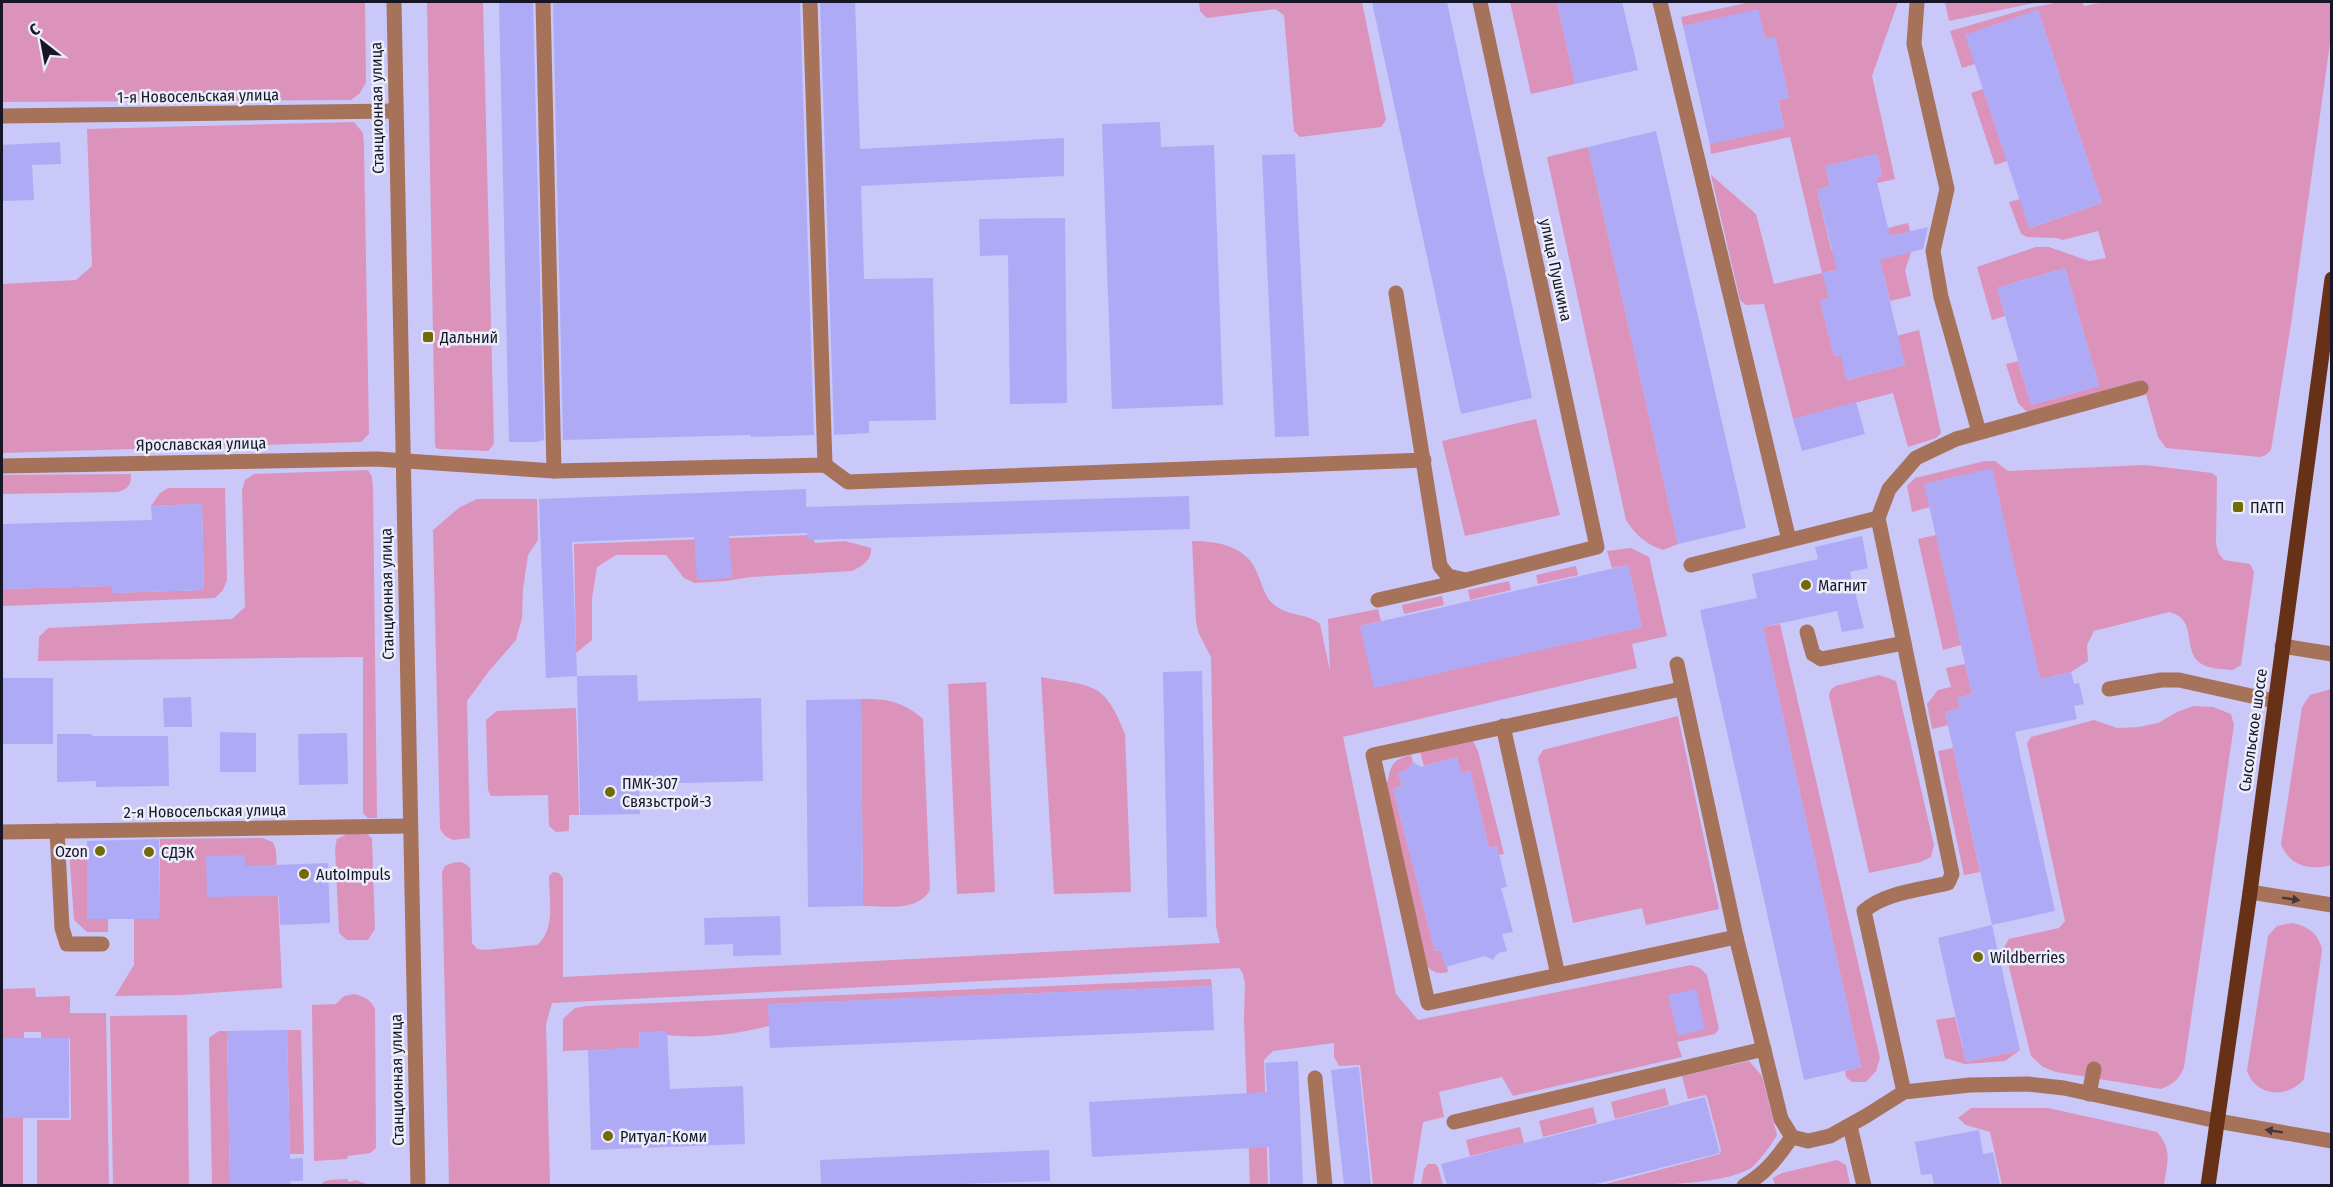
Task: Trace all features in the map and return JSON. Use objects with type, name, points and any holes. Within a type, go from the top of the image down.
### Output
[{"type":"main road","name":"Сысольское шоссе","points":[[2208,1185],[2250,892],[2331,279]]},
{"type":"street","name":"Станционная улица","points":[[394,2],[418,1185]]},
{"type":"street","points":[[543,2],[554,471]]},
{"type":"street","points":[[810,2],[825,465],[848,482],[1424,460]]},
{"type":"street","name":"улица Пушкина","points":[[1466,580],[1597,547],[1480,2]]},
{"type":"street","points":[[1660,2],[1789,540]]},
{"type":"street","points":[[1917,2],[1914,44],[1947,189],[1933,252],[1941,297],[1979,432]]},
{"type":"street","name":"1-я Новосельская улица","points":[[2,116],[395,111]]},
{"type":"street","points":[[1396,293],[1440,566],[1448,576],[1466,580]]},
{"type":"street","points":[[1904,1092],[1864,911],[1873,904],[1894,896],[1948,883],[1952,874],[1878,518],[1888,489],[1916,458],[1956,439],[2142,388]]},
{"type":"street","name":"Ярославская улица","points":[[2,466],[402,459],[554,471],[825,465]]},
{"type":"street","points":[[1691,565],[1878,518]]},
{"type":"street","points":[[1378,600],[1466,580]]},
{"type":"street","points":[[1807,632],[1813,654],[1821,659],[1904,644]]},
{"type":"street","points":[[2282,646],[2331,654]]},
{"type":"street","points":[[1677,664],[1736,937],[1781,1119],[1792,1137],[1808,1141],[1830,1136],[1904,1092],[1970,1085],[2028,1084],[2331,1141]]},
{"type":"street","points":[[2109,689],[2161,680],[2179,680],[2274,701]]},
{"type":"street","points":[[1681,688],[1373,755],[1428,1004],[1736,937]]},
{"type":"street","points":[[1503,726],[1558,975]]},
{"type":"street","name":"2-я Новосельская улица","points":[[2,832],[410,826]]},
{"type":"street","points":[[57,831],[62,928],[67,944],[102,944]]},
{"type":"street","points":[[2250,892],[2331,905]]},
{"type":"street","points":[[1454,1122],[1764,1049]]},
{"type":"street","points":[[2090,1094],[2094,1069]]},
{"type":"street","points":[[1315,1078],[1325,1185]]},
{"type":"street","points":[[1850,1126],[1864,1185]]},
{"type":"street","points":[[1744,1185],[1773,1164],[1792,1137]]},
{"type":"shaded area","points":[[2,2],[365,2],[366,82],[360,93],[351,100],[2,102]]},
{"type":"shaded area","points":[[427,2],[483,2],[494,444],[488,451],[440,449],[436,448],[435,444]]},
{"type":"shaded area","points":[[1199,2],[1362,2],[1386,120],[1381,127],[1300,137],[1294,131],[1284,15],[1275,9],[1207,18],[1200,11]]},
{"type":"shaded area","points":[[1510,2],[1557,2],[1575,84],[1531,94]]},
{"type":"shaded area","points":[[1751,2],[1898,2],[1872,76],[1895,179],[1877,183],[1876,178],[1882,176],[1877,154],[1825,166],[1830,186],[1817,190],[1831,249],[1844,268],[1823,273],[1829,298],[1820,301],[1834,356],[1841,355],[1847,380],[1905,365],[1899,341],[1889,338],[1919,330],[1941,433],[1936,438],[1908,447],[1893,393],[1793,419],[1764,304],[1746,305],[1740,300],[1711,175],[1756,214],[1774,284],[1822,273],[1790,137],[1711,154],[1710,144],[1784,127],[1778,100],[1789,98],[1775,37],[1765,39],[1758,10],[1683,26],[1681,17]]},
{"type":"shaded area","points":[[1945,2],[2039,2],[1949,21]]},
{"type":"shaded area","points":[[2060,2],[2082,2],[2084,6],[2104,2],[2331,2],[2331,36],[2291,324],[2271,450],[2266,455],[2260,457],[2166,448],[2158,437],[2142,380],[2028,413],[2018,403],[2006,364],[2018,361],[2031,405],[2099,386],[2065,268],[1997,288],[2005,316],[1992,320],[1977,267],[2036,247],[2049,247],[2089,261],[2106,258],[2098,231],[2063,240],[2027,237],[2021,234],[2009,202],[2020,199],[2030,228],[2102,203],[2038,10],[1966,35],[1975,64],[1962,68],[1950,31],[2029,8]]},
{"type":"shaded area","points":[[1983,89],[2007,161],[1995,165],[1971,93]]},
{"type":"shaded area","points":[[354,122],[363,133],[364,147],[369,434],[361,442],[2,453],[2,284],[76,280],[92,266],[87,129]]},
{"type":"shaded area","points":[[1588,147],[1678,544],[1663,550],[1642,538],[1626,520],[1547,157]]},
{"type":"shaded area","points":[[1908,223],[1914,245],[1905,270],[1911,296],[1890,301],[1884,276],[1872,262],[1898,234],[1889,236],[1888,228]]},
{"type":"shaded area","points":[[1536,419],[1560,515],[1465,536],[1442,441]]},
{"type":"shaded area","points":[[1985,461],[1995,461],[2008,471],[2145,465],[2212,473],[2217,477],[2216,544],[2219,554],[2224,560],[2250,564],[2254,572],[2241,665],[2233,670],[2211,668],[2200,663],[2192,650],[2184,621],[2178,615],[2169,612],[2094,631],[2087,645],[2088,661],[2071,672],[2040,679],[1992,469],[1925,484],[1930,507],[1912,512],[1907,486],[1915,478]]},
{"type":"shaded area","points":[[368,470],[372,477],[373,487],[377,818],[368,818],[363,813],[363,657],[38,661],[39,637],[48,628],[232,619],[245,607],[242,490],[245,480],[254,474]]},
{"type":"shaded area","points":[[131,474],[129,486],[118,492],[2,494],[2,475]]},
{"type":"shaded area","points":[[168,488],[225,488],[227,580],[223,590],[215,598],[2,606],[2,589],[112,586],[113,593],[204,590],[202,504],[151,506],[160,493]]},
{"type":"shaded area","points":[[477,499],[537,499],[538,540],[528,555],[522,618],[516,640],[467,701],[470,838],[453,840],[445,836],[440,829],[433,530],[460,507]]},
{"type":"shaded area","points":[[811,535],[815,543],[845,541],[871,548],[870,556],[863,565],[852,571],[695,583],[684,578],[666,555],[616,555],[597,567],[592,598],[592,640],[576,653],[574,544]]},
{"type":"shaded area","points":[[1936,535],[1961,645],[1943,650],[1918,539]]},
{"type":"shaded area","points":[[1192,541],[1222,544],[1240,551],[1253,565],[1273,604],[1282,610],[1311,618],[1320,624],[1330,671],[1328,619],[1378,609],[1381,621],[1360,626],[1375,687],[1642,627],[1628,565],[1612,568],[1607,551],[1631,548],[1649,557],[1667,636],[1632,644],[1637,668],[1343,737],[1396,994],[1418,1020],[1691,965],[1700,968],[1707,975],[1719,1029],[1715,1034],[1677,1042],[1682,1057],[1513,1096],[1502,1077],[1439,1092],[1444,1117],[1423,1122],[1413,1185],[1373,1185],[1360,1065],[1339,1066],[1334,1057],[1334,1043],[1273,1051],[1264,1060],[1268,1185],[1250,1186],[1244,1019],[1245,983],[1239,968],[552,1003],[546,1024],[550,1185],[449,1185],[442,872],[445,866],[452,863],[461,862],[470,868],[472,943],[477,949],[485,950],[537,945],[543,939],[550,913],[549,876],[553,872],[559,873],[563,878],[563,977],[1220,943],[1216,926],[1211,657],[1199,634],[1196,622]]},
{"type":"shaded area","points":[[1576,566],[1578,575],[1538,584],[1536,575]]},
{"type":"shaded area","points":[[1509,581],[1511,590],[1470,600],[1468,590]]},
{"type":"shaded area","points":[[1442,596],[1444,605],[1404,614],[1402,605]]},
{"type":"shaded area","points":[[1780,624],[1880,1058],[1876,1071],[1866,1082],[1852,1082],[1846,1077],[1845,1071],[1861,1067],[1763,627]]},
{"type":"shaded area","points":[[1965,664],[1972,694],[1957,698],[1960,708],[1945,712],[1948,725],[1932,729],[1927,704],[1938,690],[1951,687],[1946,668]]},
{"type":"shaded area","points":[[1879,675],[1896,681],[1934,845],[1931,857],[1921,862],[1869,873],[1829,696],[1835,686]]},
{"type":"shaded area","points":[[1041,677],[1095,689],[1110,704],[1125,734],[1131,892],[1054,894]]},
{"type":"shaded area","points":[[986,682],[995,892],[957,894],[948,684]]},
{"type":"shaded area","points":[[2331,689],[2331,865],[2308,867],[2289,857],[2281,844],[2302,707],[2310,695]]},
{"type":"shaded area","points":[[861,699],[894,702],[908,708],[923,719],[930,890],[918,902],[909,905],[863,906]]},
{"type":"shaded area","points":[[2194,706],[2213,707],[2231,714],[2234,725],[2184,1067],[2175,1081],[2161,1089],[2056,1072],[2043,1067],[2031,1056],[2004,947],[2009,939],[2059,928],[2065,921],[2027,743],[2031,737],[2094,720],[2117,728],[2158,723],[2177,712]]},
{"type":"shaded area","points":[[576,708],[579,815],[569,815],[569,831],[556,832],[549,826],[548,795],[491,796],[488,790],[486,720],[497,711]]},
{"type":"shaded area","points":[[1678,716],[1719,909],[1646,925],[1642,908],[1573,923],[1538,758],[1543,750]]},
{"type":"shaded area","points":[[1473,741],[1478,751],[1504,854],[1499,855],[1497,846],[1489,848],[1470,771],[1461,773],[1457,757],[1424,766],[1420,752]]},
{"type":"shaded area","points":[[1953,748],[1980,872],[1964,875],[1938,751]]},
{"type":"shaded area","points":[[1411,755],[1413,762],[1407,770],[1398,772],[1402,786],[1393,789],[1435,951],[1441,950],[1445,966],[1447,966],[1448,972],[1444,973],[1433,971],[1426,965],[1386,788],[1390,770],[1395,762]]},
{"type":"shaded area","points":[[347,834],[367,834],[372,838],[375,929],[368,940],[347,940],[339,933],[335,848],[337,839]]},
{"type":"shaded area","points":[[262,838],[273,842],[276,851],[282,988],[182,995],[115,996],[134,965],[134,919],[159,919],[160,839]]},
{"type":"shaded area","points":[[69,850],[87,850],[87,919],[108,919],[108,932],[87,932],[74,920]]},
{"type":"shaded area","points":[[2291,923],[2311,931],[2318,939],[2322,950],[2304,1079],[2290,1090],[2273,1092],[2257,1086],[2247,1071],[2268,936],[2277,926]]},
{"type":"shaded area","points":[[1211,979],[1212,986],[769,1004],[769,1026],[756,1029],[706,1036],[667,1035],[667,1031],[639,1033],[642,1090],[615,1049],[563,1051],[563,1019],[575,1008],[587,1006]]},
{"type":"shaded area","points":[[35,988],[36,997],[70,996],[70,1013],[106,1013],[109,1185],[37,1185],[37,1120],[71,1120],[70,1038],[41,1038],[41,1032],[24,1032],[24,1038],[2,1038],[2,989]]},
{"type":"shaded area","points":[[355,994],[367,999],[375,1009],[376,1148],[370,1153],[348,1156],[347,1159],[314,1161],[312,1005],[336,1004],[344,996]]},
{"type":"shaded area","points":[[187,1015],[189,1185],[113,1185],[110,1016]]},
{"type":"shaded area","points":[[1955,1017],[1966,1062],[2020,1050],[2005,1061],[1965,1064],[1945,1058],[1936,1020]]},
{"type":"shaded area","points":[[287,1030],[301,1030],[304,1154],[290,1154]]},
{"type":"shaded area","points":[[219,1031],[227,1031],[230,1185],[212,1185],[209,1038]]},
{"type":"shaded area","points":[[1749,1061],[1762,1076],[1777,1135],[1751,1168],[1719,1179],[1699,1182],[1598,1186],[1720,1154],[1721,1150],[1707,1097],[1705,1095],[1688,1099],[1682,1076]]},
{"type":"shaded area","points":[[1665,1088],[1669,1105],[1615,1119],[1611,1102]]},
{"type":"shaded area","points":[[1593,1107],[1597,1123],[1543,1137],[1539,1121]]},
{"type":"shaded area","points":[[1971,1108],[2048,1108],[2157,1132],[2167,1151],[2164,1185],[2002,1185],[1990,1132],[1966,1125],[1958,1118]]},
{"type":"shaded area","points":[[2,1118],[23,1118],[23,1185],[2,1185]]},
{"type":"shaded area","points":[[1520,1127],[1524,1143],[1470,1156],[1466,1140]]},
{"type":"shaded area","points":[[1837,1160],[1846,1165],[1850,1185],[1775,1185],[1773,1178],[1782,1173]]},
{"type":"shaded area","points":[[1428,1164],[1435,1164],[1438,1167],[1443,1185],[1421,1185],[1424,1169]]},
{"type":"shaded area","points":[[348,1179],[348,1182],[356,1180],[369,1185],[322,1185],[323,1182],[329,1180]]},
{"type":"building","points":[[499,2],[533,2],[544,440],[536,442],[509,442]]},
{"type":"building","points":[[553,2],[800,2],[814,435],[563,440]]},
{"type":"building","points":[[820,2],[855,2],[860,149],[1064,138],[1064,176],[861,186],[864,279],[933,278],[936,420],[869,421],[869,433],[834,435]]},
{"type":"building","points":[[1372,2],[1447,2],[1532,398],[1461,414]]},
{"type":"building","points":[[1557,2],[1622,2],[1638,70],[1575,84]]},
{"type":"building","points":[[1758,9],[1765,39],[1775,37],[1789,98],[1778,100],[1784,128],[1710,144],[1683,26]]},
{"type":"building","points":[[2038,10],[2102,203],[2029,228],[1965,35]]},
{"type":"building","points":[[1160,122],[1161,147],[1214,145],[1223,405],[1112,409],[1102,124]]},
{"type":"building","points":[[1656,131],[1746,528],[1678,544],[1588,147]]},
{"type":"building","points":[[60,142],[61,164],[32,165],[34,200],[2,201],[2,145]]},
{"type":"building","points":[[1295,154],[1309,436],[1275,437],[1262,155]]},
{"type":"building","points":[[1877,154],[1882,176],[1876,178],[1890,236],[1928,227],[1923,249],[1880,260],[1905,365],[1846,380],[1841,355],[1834,356],[1820,301],[1829,298],[1822,273],[1837,270],[1817,190],[1830,186],[1825,166]]},
{"type":"building","points":[[1065,218],[1067,403],[1010,404],[1008,255],[980,256],[979,219]]},
{"type":"building","points":[[2065,268],[2099,386],[2031,405],[1997,288]]},
{"type":"building","points":[[1856,402],[1865,434],[1802,451],[1793,419]]},
{"type":"building","points":[[1992,468],[2040,679],[2071,672],[2074,684],[2079,683],[2084,704],[2074,706],[2077,719],[2015,732],[2055,911],[1992,925],[1945,712],[1960,708],[1957,698],[1972,694],[1924,484]]},
{"type":"building","points":[[806,489],[806,507],[1189,496],[1190,529],[808,540],[807,533],[729,536],[732,578],[697,580],[694,537],[572,542],[577,676],[546,678],[539,499]]},
{"type":"building","points":[[202,504],[204,590],[112,593],[112,586],[2,589],[2,524],[152,520],[151,506]]},
{"type":"building","points":[[1862,536],[1868,568],[1850,572],[1864,628],[1842,632],[1837,611],[1763,627],[1861,1067],[1804,1080],[1700,610],[1757,598],[1752,574],[1818,559],[1815,547]]},
{"type":"building","points":[[1628,565],[1642,627],[1374,688],[1360,626]]},
{"type":"building","points":[[1202,671],[1207,917],[1168,918],[1163,672]]},
{"type":"building","points":[[637,675],[638,701],[761,698],[763,781],[639,784],[640,814],[580,815],[577,676]]},
{"type":"building","points":[[2,678],[53,678],[53,744],[2,744]]},
{"type":"building","points":[[191,697],[192,727],[164,727],[163,698]]},
{"type":"building","points":[[861,699],[863,906],[808,907],[806,700]]},
{"type":"building","points":[[220,732],[256,733],[256,772],[220,772]]},
{"type":"building","points":[[347,733],[348,784],[299,785],[298,734]]},
{"type":"building","points":[[57,734],[168,736],[169,786],[96,787],[96,781],[57,782]]},
{"type":"building","points":[[1457,757],[1461,773],[1470,771],[1489,848],[1497,846],[1507,887],[1501,888],[1513,932],[1502,934],[1507,951],[1498,953],[1493,960],[1485,956],[1445,967],[1440,950],[1435,951],[1393,789],[1402,786],[1398,772],[1407,770],[1413,762],[1421,767]]},
{"type":"building","points":[[159,839],[159,919],[87,919],[87,841]]},
{"type":"building","points":[[245,855],[245,866],[328,863],[330,923],[280,925],[279,896],[207,897],[206,856]]},
{"type":"building","points":[[780,916],[781,955],[733,956],[733,944],[705,945],[704,918]]},
{"type":"building","points":[[1992,925],[2020,1050],[1966,1062],[1938,938]]},
{"type":"building","points":[[1212,986],[1214,1030],[770,1048],[768,1004]]},
{"type":"building","points":[[1696,989],[1705,1029],[1678,1036],[1668,995]]},
{"type":"building","points":[[287,1030],[290,1159],[303,1158],[303,1181],[290,1181],[291,1185],[230,1185],[227,1031]]},
{"type":"building","points":[[667,1031],[670,1089],[743,1086],[745,1144],[591,1150],[588,1050],[640,1047],[639,1032]]},
{"type":"building","points":[[2,1038],[69,1038],[69,1118],[2,1118]]},
{"type":"building","points":[[1298,1061],[1303,1185],[1270,1185],[1269,1147],[1092,1157],[1089,1102],[1267,1092],[1265,1063]]},
{"type":"building","points":[[1359,1067],[1371,1185],[1344,1185],[1331,1070]]},
{"type":"building","points":[[1705,1097],[1720,1153],[1592,1185],[1447,1185],[1441,1164]]},
{"type":"building","points":[[1979,1130],[1983,1154],[1993,1152],[2000,1185],[1934,1185],[1932,1174],[1921,1175],[1915,1142]]},
{"type":"building","points":[[1049,1150],[1050,1181],[930,1185],[821,1185],[820,1160]]},
{"type":"place","name":"Дальний","points":[[428,337]]},
{"type":"place","name":"ПАТП","points":[[2238,507]]},
{"type":"place","name":"Магнит","points":[[1806,585]]},
{"type":"place","name":"ПМК-307 Связьстрой-3","points":[[610,792]]},
{"type":"place","name":"Ozon","points":[[100,851]]},
{"type":"place","name":"СДЭК","points":[[149,852]]},
{"type":"place","name":"AutoImpuls","points":[[304,874]]},
{"type":"place","name":"Wildberries","points":[[1978,957]]},
{"type":"place","name":"Ритуал-Коми","points":[[608,1136]]}]
